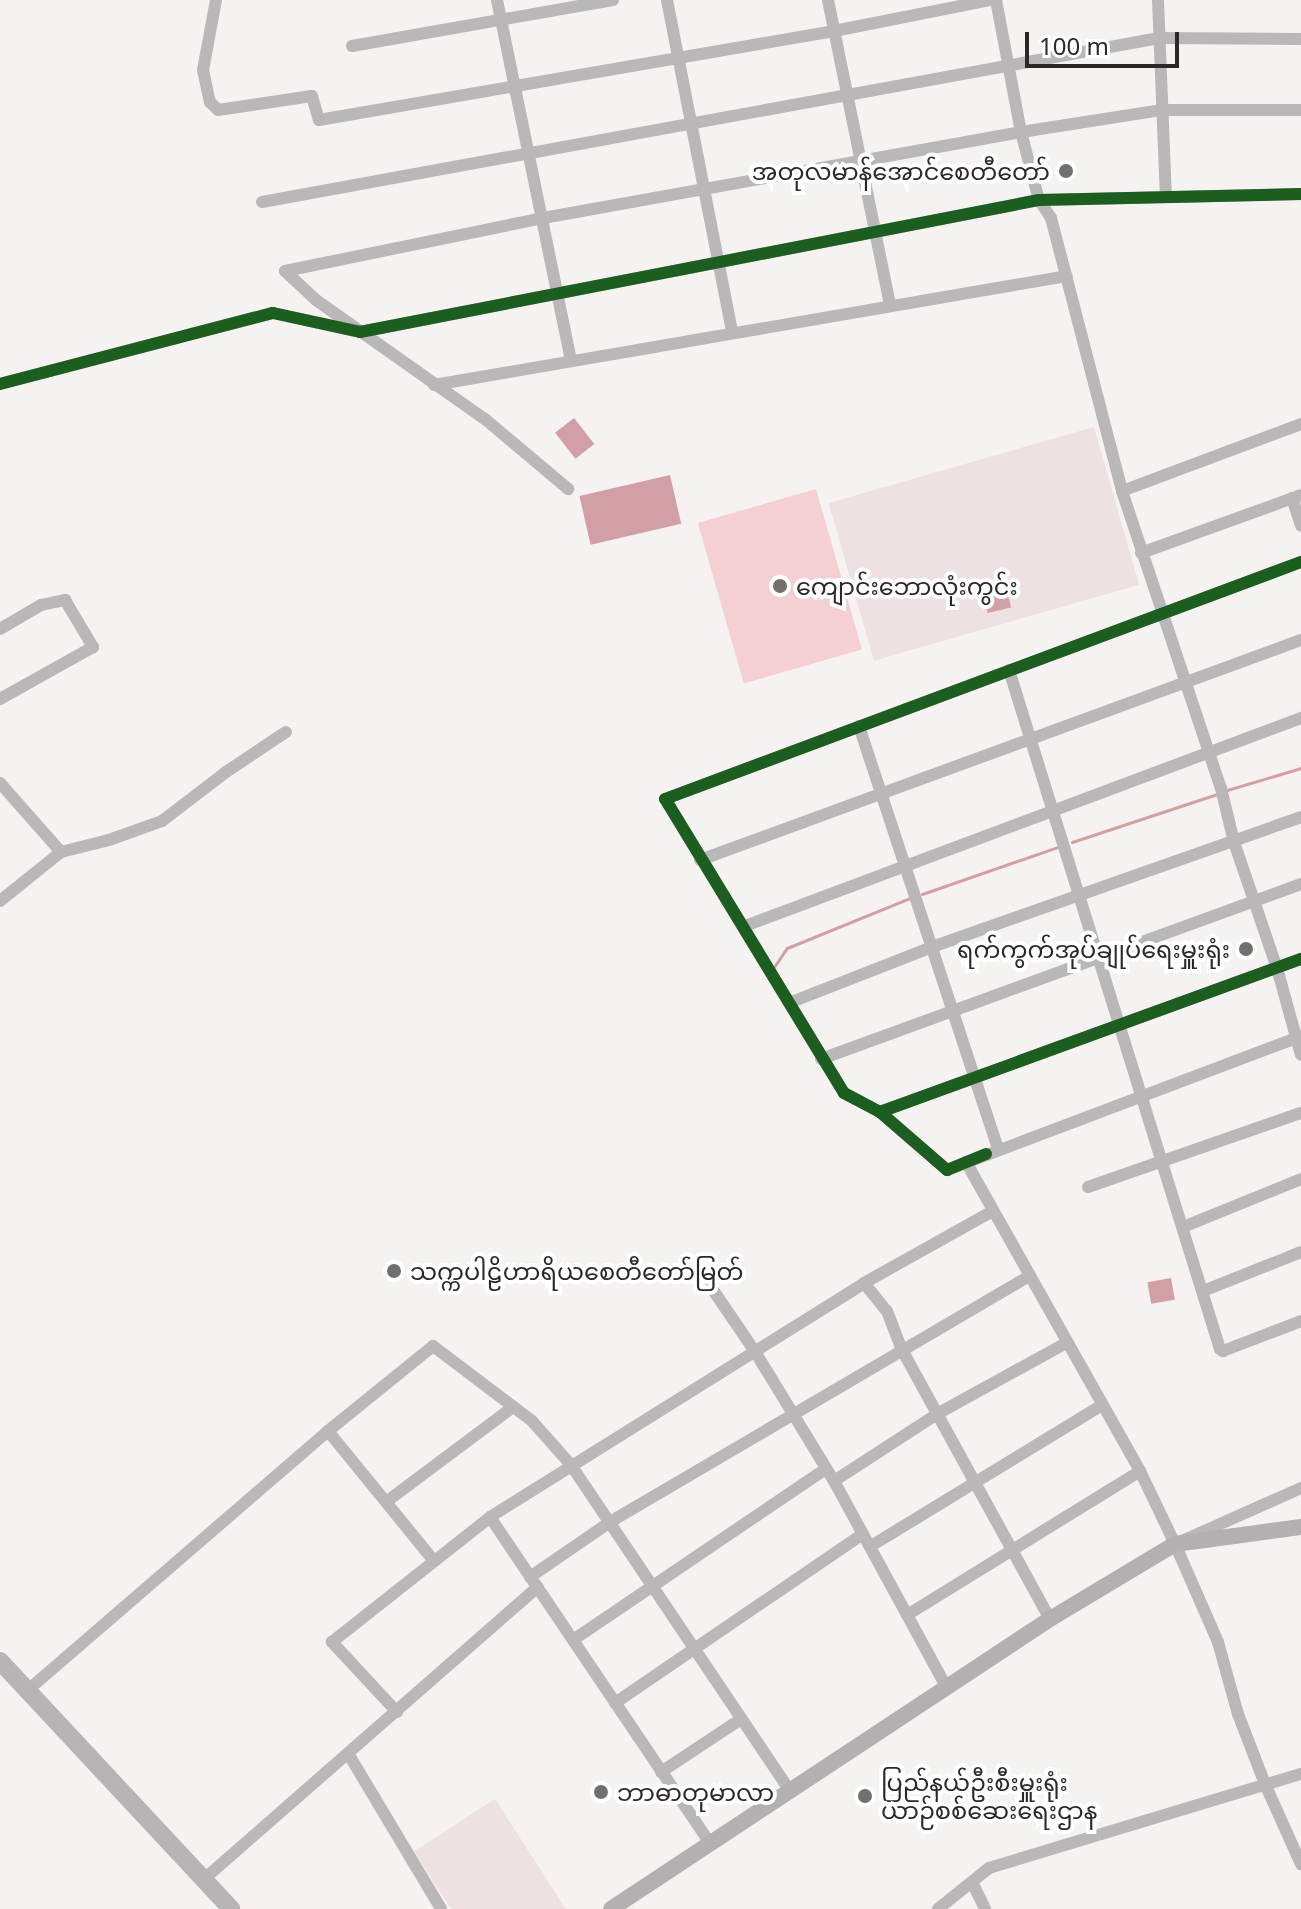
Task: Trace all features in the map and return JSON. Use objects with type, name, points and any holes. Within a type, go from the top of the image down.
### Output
[{"type":"highway","points":[[0,1661],[231,1909]]},
{"type":"main road","points":[[611,1909],[946,1686],[1175,1544],[1301,1527]]},
{"type":"street","points":[[216,0],[203,70],[210,102],[218,110],[312,96],[319,120],[834,31],[993,0],[1021,132],[1039,200],[1051,218],[1122,491],[1222,793],[1234,842],[1277,968],[1301,1055]]},
{"type":"street","points":[[497,0],[571,360]]},
{"type":"street","points":[[352,46],[613,0]]},
{"type":"street","points":[[667,0],[732,331]]},
{"type":"street","points":[[828,0],[890,305]]},
{"type":"street","points":[[1158,0],[1166,196]]},
{"type":"street","points":[[262,202],[1159,38],[1301,39]]},
{"type":"street","points":[[568,489],[485,419],[360,332],[285,271],[543,218],[1021,132],[1162,110],[1301,110]]},
{"type":"street","points":[[0,384],[273,313],[360,332],[1039,200],[1301,194]]},
{"type":"street","points":[[434,385],[732,331],[1067,276]]},
{"type":"street","points":[[1122,491],[1301,424]]},
{"type":"street","points":[[1141,553],[1297,496],[1301,526]]},
{"type":"street","points":[[1298,1037],[947,1170],[880,1112],[844,1093],[665,799],[1301,562]]},
{"type":"street","points":[[0,629],[41,605],[65,600],[93,647],[0,699]]},
{"type":"street","points":[[700,860],[1301,640]]},
{"type":"street","points":[[1009,670],[1223,1351],[1301,1321]]},
{"type":"street","points":[[745,926],[1301,718]]},
{"type":"street","points":[[859,726],[977,1080],[992,1152],[973,1179]]},
{"type":"street","points":[[0,901],[61,852],[109,840],[162,821],[226,772],[286,732]]},
{"type":"street","points":[[0,783],[61,852]]},
{"type":"street","points":[[789,1003],[932,947],[1301,817]]},
{"type":"street","points":[[821,1059],[1099,955],[1255,903],[1301,884]]},
{"type":"street","points":[[880,1112],[977,1080],[1301,959]]},
{"type":"street","points":[[1088,1187],[1301,1113]]},
{"type":"street","points":[[966,1162],[991,1212],[1140,1471],[1175,1544],[1218,1642],[1238,1714],[1265,1784],[1301,1864]]},
{"type":"street","points":[[1183,1227],[1301,1179]]},
{"type":"street","points":[[397,1712],[332,1642],[490,1517],[864,1283],[991,1212]]},
{"type":"street","points":[[1203,1291],[1301,1252]]},
{"type":"street","points":[[203,1880],[397,1712],[534,1582],[610,1522],[901,1348],[1030,1276]]},
{"type":"street","points":[[864,1283],[887,1311],[901,1348],[1050,1619]]},
{"type":"street","points":[[711,1287],[754,1350],[834,1481],[946,1686]]},
{"type":"street","points":[[834,1481],[937,1414],[1068,1342]]},
{"type":"street","points":[[28,1690],[215,1532],[328,1431],[433,1346],[532,1421],[571,1465],[789,1789]]},
{"type":"street","points":[[871,1546],[1102,1405]]},
{"type":"street","points":[[386,1502],[513,1407]]},
{"type":"street","points":[[328,1431],[434,1561]]},
{"type":"street","points":[[573,1640],[826,1469]]},
{"type":"street","points":[[907,1615],[1140,1471]]},
{"type":"street","points":[[1175,1544],[1301,1488]]},
{"type":"street","points":[[490,1517],[709,1842]]},
{"type":"street","points":[[615,1703],[863,1534]]},
{"type":"street","points":[[661,1772],[741,1719]]},
{"type":"street","points":[[349,1755],[441,1909]]},
{"type":"street","points":[[938,1909],[989,1868],[1301,1774]]},
{"type":"street","points":[[972,1882],[985,1909]]},
{"type":"shaded area","points":[[574,418],[594,444],[575,459],[555,433]]},
{"type":"shaded area","points":[[1094,427],[1139,585],[874,661],[829,503]]},
{"type":"shaded area","points":[[670,475],[681,524],[591,545],[579,496]]},
{"type":"shaded area","name":"ကျောင်းဘောလုံးကွင်း","points":[[816,489],[862,650],[744,683],[698,523]]},
{"type":"shaded area","points":[[1007,590],[1011,608],[988,613],[984,595]]},
{"type":"shaded area","points":[[1171,1278],[1175,1300],[1151,1304],[1147,1282]]},
{"type":"shaded area","points":[[495,1799],[566,1909],[451,1909],[414,1851]]},
{"type":"waterway","points":[[1227,790],[1301,768]]},
{"type":"waterway","points":[[1072,842],[1220,793]]},
{"type":"waterway","points":[[922,894],[1058,847]]},
{"type":"waterway","points":[[774,967],[787,948],[910,898]]},
{"type":"cycle path","points":[[0,384],[273,313],[360,332],[1039,200],[1301,194]]},
{"type":"cycle path","points":[[986,1154],[947,1170],[880,1112],[844,1093],[665,799],[1301,562]]},
{"type":"cycle path","points":[[880,1112],[1301,959]]},
{"type":"place","name":"အတုလမာန်အောင်စေတီတော်","points":[[1066,171]]},
{"type":"place","name":"ကျောင်းဘောလုံးကွင်း","points":[[780,586]]},
{"type":"place","name":"ရက်ကွက်အုပ်ချုပ်ရေးမှူးရုံး","points":[[1246,949]]},
{"type":"place","name":"သက္ကပါဠိဟာရိယစေတီတော်မြတ်","points":[[394,1271]]},
{"type":"place","name":"ဘာဓာတုမာလာ","points":[[601,1792]]},
{"type":"place","name":"ပြည်နယ်ဦးစီးမှူးရုံး ယာဉ်စစ်ဆေးရေးဌာန","points":[[865,1796]]}]
